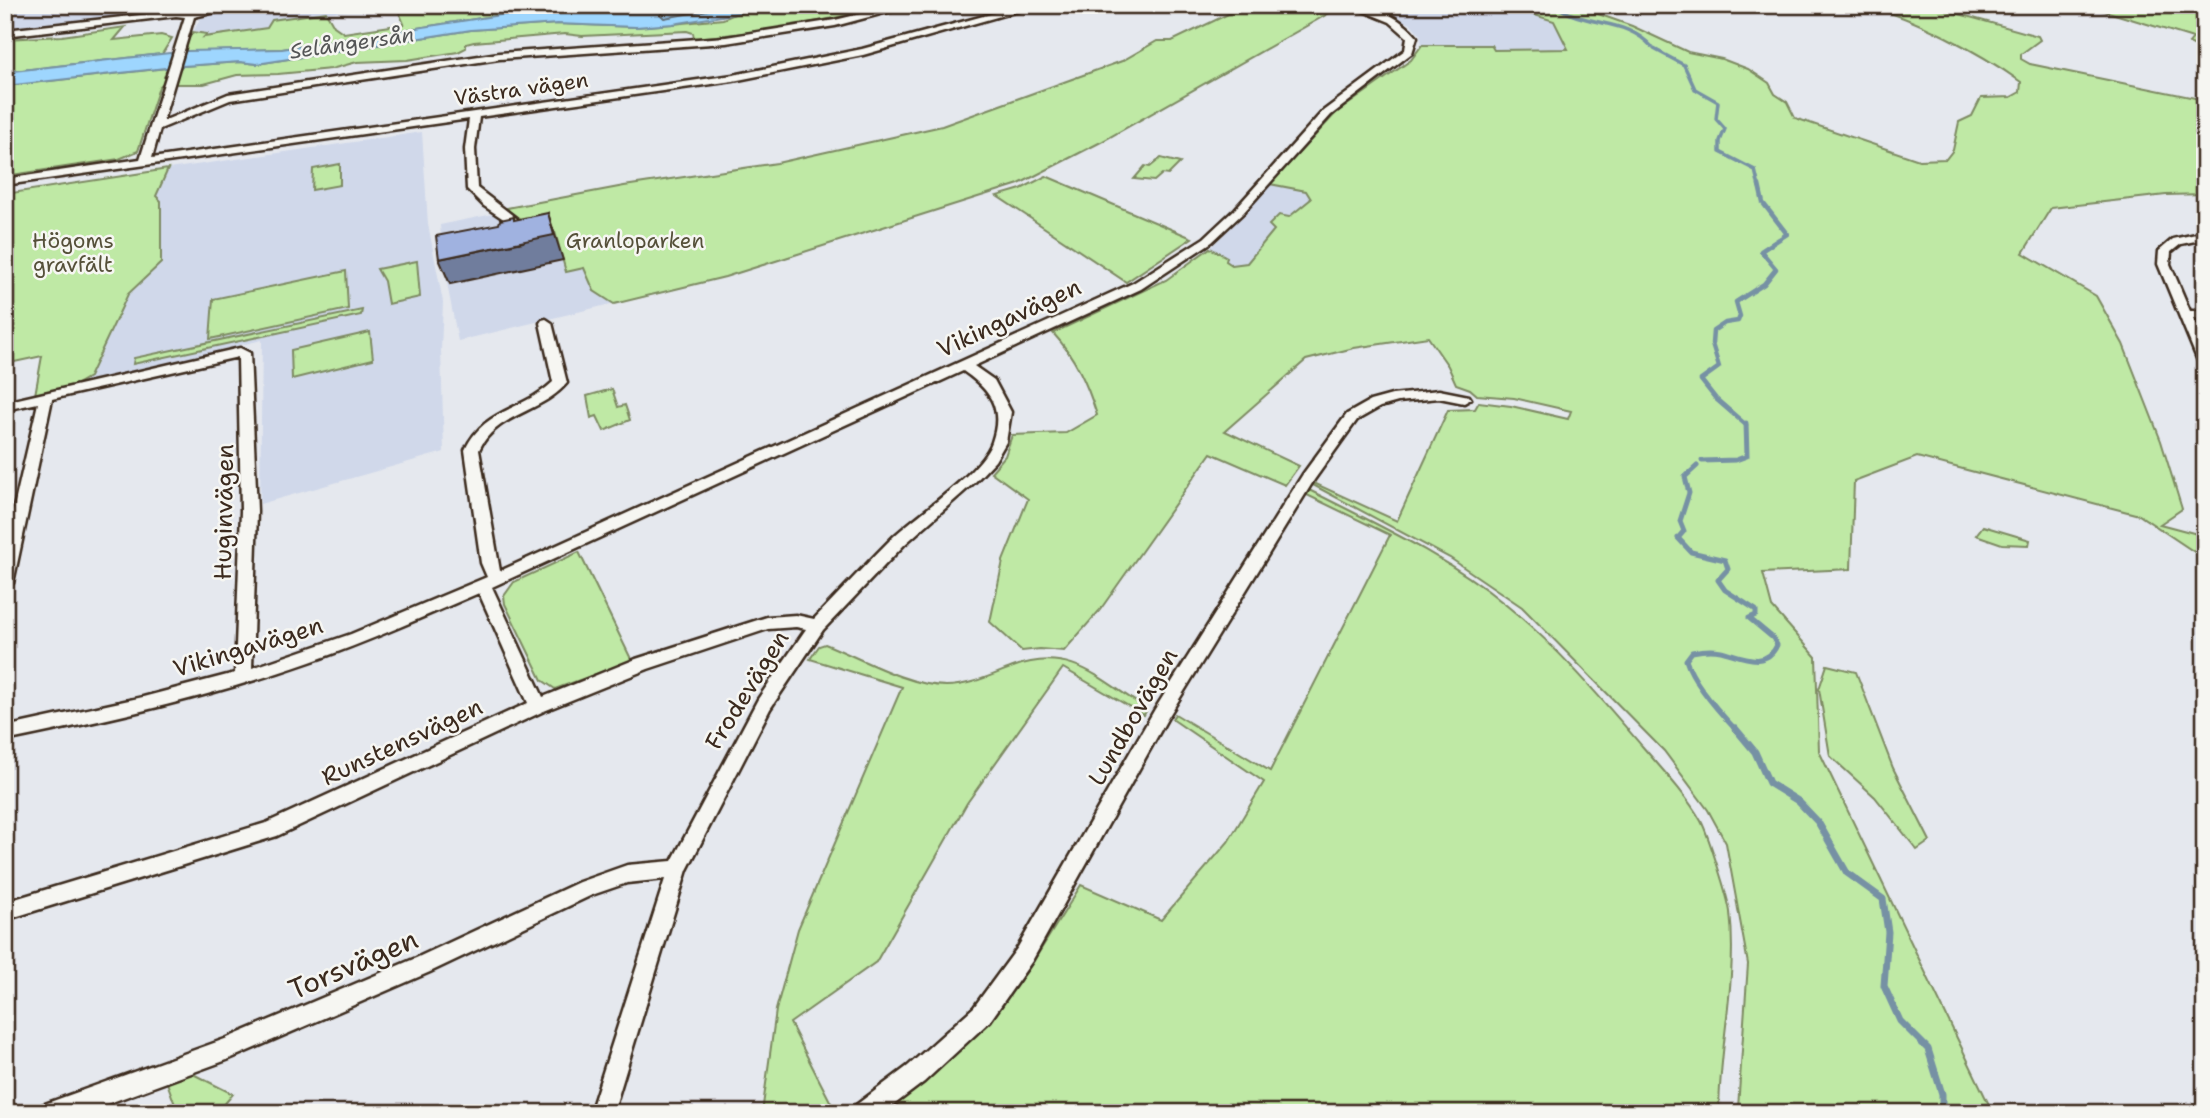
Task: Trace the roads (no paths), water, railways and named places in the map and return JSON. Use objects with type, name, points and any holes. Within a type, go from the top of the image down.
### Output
[{"type":"street","points":[[5,33],[242,5]]},
{"type":"street","points":[[154,128],[228,97],[499,56],[726,40],[793,31],[910,5]]},
{"type":"street","name":"Västra vägen","points":[[5,182],[777,71],[938,34],[1035,5]]},
{"type":"street","name":"Vikingavägen","points":[[5,734],[86,718],[245,677],[315,654],[489,582],[1137,286],[1208,240],[1239,211],[1327,113],[1409,51],[1412,37],[1407,29],[1384,15],[1352,5]]},
{"type":"street","points":[[145,162],[191,9]]},
{"type":"street","points":[[474,115],[470,158],[472,188],[488,204],[533,235]]},
{"type":"street","points":[[2205,235],[2178,241],[2165,251],[2164,264],[2205,361]]},
{"type":"street","points":[[2184,314],[2205,316]]},
{"type":"street","points":[[538,706],[489,582],[489,563],[472,450],[475,438],[488,426],[501,417],[545,398],[560,383],[546,323]]},
{"type":"street","name":"Huginvägen","points":[[46,396],[240,352],[247,361],[245,677]]},
{"type":"street","name":"Frodevägen","points":[[601,1113],[678,869],[764,704],[817,626],[899,541],[970,479],[990,458],[999,442],[1004,412],[998,396],[989,383],[965,366]]},
{"type":"street","name":"Lundbovägen","points":[[864,1113],[916,1074],[982,1014],[1025,954],[1161,714],[1308,477],[1352,417],[1376,404],[1397,398],[1439,394],[1464,399]]},
{"type":"street","points":[[5,406],[46,396],[5,583]]},
{"type":"street","name":"Runstensvägen","points":[[5,911],[270,830],[538,706],[642,664],[767,623],[796,621],[817,626]]},
{"type":"street","name":"Torsvägen","points":[[50,1113],[264,1033],[423,965],[586,888],[627,874],[678,869]]},
{"type":"water","name":"Selångersån","points":[[668,5],[787,5],[673,24],[636,27],[557,24],[471,30],[257,64],[240,62],[183,66],[5,86],[5,72],[187,51],[282,49],[533,10],[629,12]]},
{"type":"waterway","points":[[1555,5],[1579,17],[1630,31],[1652,47]]},
{"type":"waterway","points":[[1654,49],[1684,65],[1695,89],[1718,102],[1716,119],[1725,129],[1720,141],[1720,152],[1755,170],[1759,187]]},
{"type":"waterway","points":[[1746,425],[1716,399],[1701,380],[1719,367],[1712,344],[1713,331],[1725,323],[1738,321],[1740,316],[1736,302],[1764,284],[1776,269],[1761,251],[1787,234],[1763,203],[1759,185]]},
{"type":"waterway","points":[[1702,461],[1736,460],[1747,456],[1746,423]]},
{"type":"waterway","points":[[1697,466],[1685,477],[1689,493],[1680,521],[1684,531],[1678,538],[1691,552],[1725,560],[1728,569],[1718,580],[1725,590],[1756,610],[1756,615],[1749,618],[1773,638],[1777,645],[1772,653],[1760,659],[1710,650],[1692,652],[1686,660],[1701,687],[1736,730]]},
{"type":"waterway","points":[[1735,728],[1755,752],[1769,783],[1798,801],[1818,822],[1847,873],[1883,899],[1888,932],[1884,986],[1900,1021],[1928,1049],[1942,1094],[1942,1113]]},
{"type":"park label","name":"Granloparken","points":[[635,241]]},
{"type":"park label","name":"Högoms gravfält","points":[[73,253]]}]
